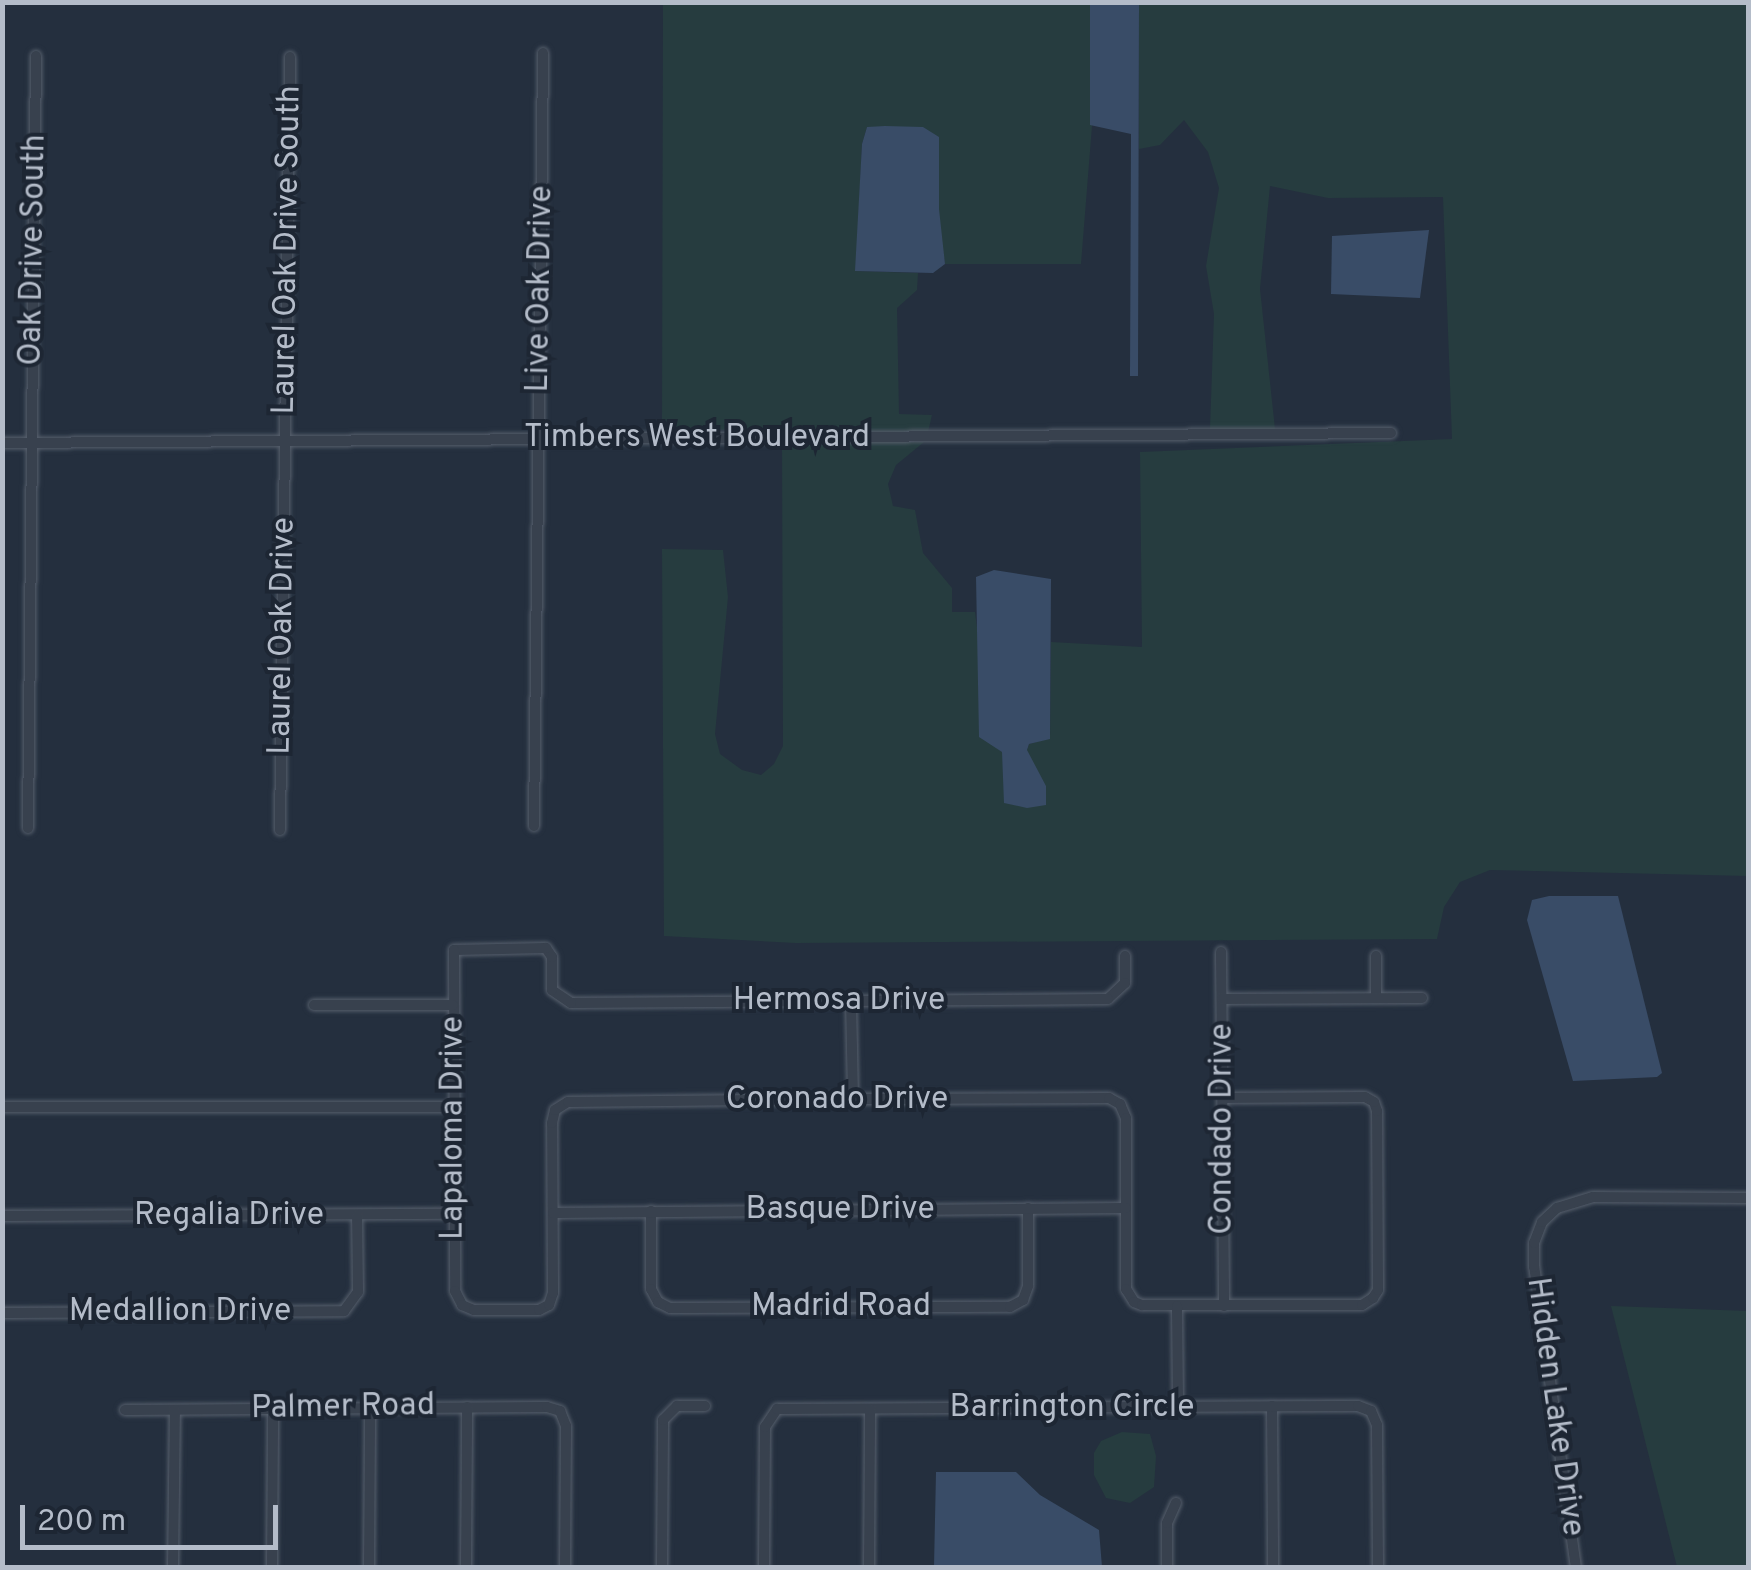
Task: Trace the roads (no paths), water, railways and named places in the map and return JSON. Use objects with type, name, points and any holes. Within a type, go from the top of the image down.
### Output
[{"type":"street","name":"Live Oak Drive","points":[[534,826],[543,52]]},
{"type":"street","name":"Oak Drive South","points":[[28,828],[36,56]]},
{"type":"street","name":"Laurel Oak Drive South","points":[[285,442],[290,56]]},
{"type":"street","name":"Timbers West Boulevard","points":[[2,443],[1390,433]]},
{"type":"street","name":"Laurel Oak Drive","points":[[280,830],[285,442]]},
{"type":"street","name":"Lapaloma Drive","points":[[553,1213],[554,1293],[549,1305],[539,1310],[474,1310],[462,1305],[456,1291],[454,950],[546,948],[552,957],[552,990],[559,998]]},
{"type":"street","name":"Condado Drive","points":[[1221,952],[1224,1306]]},
{"type":"street","name":"Hermosa Drive","points":[[559,998],[571,1003],[1108,999],[1125,984],[1125,956]]},
{"type":"street","points":[[1376,956],[1376,998]]},
{"type":"street","points":[[1222,999],[1422,998]]},
{"type":"street","points":[[852,1001],[853,1099]]},
{"type":"street","points":[[314,1005],[453,1005]]},
{"type":"street","points":[[1126,1208],[1126,1290],[1134,1302],[1177,1306],[1362,1305],[1373,1298],[1378,1290],[1378,1111],[1374,1102],[1365,1096],[1222,1098]]},
{"type":"street","name":"Coronado Drive","points":[[553,1213],[555,1110],[568,1102],[853,1099],[1109,1098],[1120,1104],[1126,1118],[1126,1208]]},
{"type":"street","points":[[2,1106],[453,1107]]},
{"type":"street","name":"Hidden Lake Drive","points":[[1576,1568],[1534,1268],[1534,1242],[1542,1222],[1557,1208],[1593,1197],[1748,1198]]},
{"type":"street","name":"Madrid Road","points":[[651,1211],[651,1289],[658,1302],[670,1308],[1010,1307],[1022,1300],[1028,1286],[1028,1208]]},
{"type":"street","name":"Basque Drive","points":[[553,1213],[1126,1208]]},
{"type":"street","name":"Regalia Drive","points":[[2,1216],[455,1214]]},
{"type":"street","name":"Medallion Drive","points":[[2,1313],[344,1311],[354,1303],[358,1292],[357,1215]]},
{"type":"street","points":[[1177,1306],[1178,1407]]},
{"type":"street","points":[[662,1568],[662,1420],[677,1406],[705,1406]]},
{"type":"street","points":[[1272,1406],[1273,1568]]},
{"type":"street","name":"Barrington Circle","points":[[764,1568],[765,1427],[778,1409],[1358,1406],[1371,1410],[1377,1425],[1378,1568]]},
{"type":"street","points":[[466,1568],[467,1407]]},
{"type":"street","name":"Palmer Road","points":[[125,1410],[547,1407],[560,1412],[566,1426],[564,1568]]},
{"type":"street","points":[[369,1568],[370,1408]]},
{"type":"street","points":[[272,1568],[273,1409]]},
{"type":"street","points":[[869,1568],[870,1409]]},
{"type":"street","points":[[174,1568],[175,1410]]},
{"type":"street","points":[[1167,1568],[1167,1523],[1176,1503]]},
{"type":"water","points":[[1090,3],[1139,3],[1138,376],[1130,376],[1131,134],[1090,125]]},
{"type":"water","points":[[867,127],[923,127],[939,137],[939,209],[945,264],[933,273],[855,271],[862,144]]},
{"type":"water","points":[[1429,230],[1420,298],[1331,294],[1332,236]]},
{"type":"water","points":[[994,570],[1051,579],[1050,739],[1029,744],[1027,750],[1046,786],[1046,805],[1027,808],[1004,803],[1002,752],[979,737],[976,577]]},
{"type":"water","points":[[1549,896],[1618,896],[1662,1073],[1657,1077],[1573,1081],[1527,920],[1532,900]]},
{"type":"water","points":[[936,1472],[1016,1472],[1040,1495],[1099,1530],[1102,1567],[934,1567]]}]
